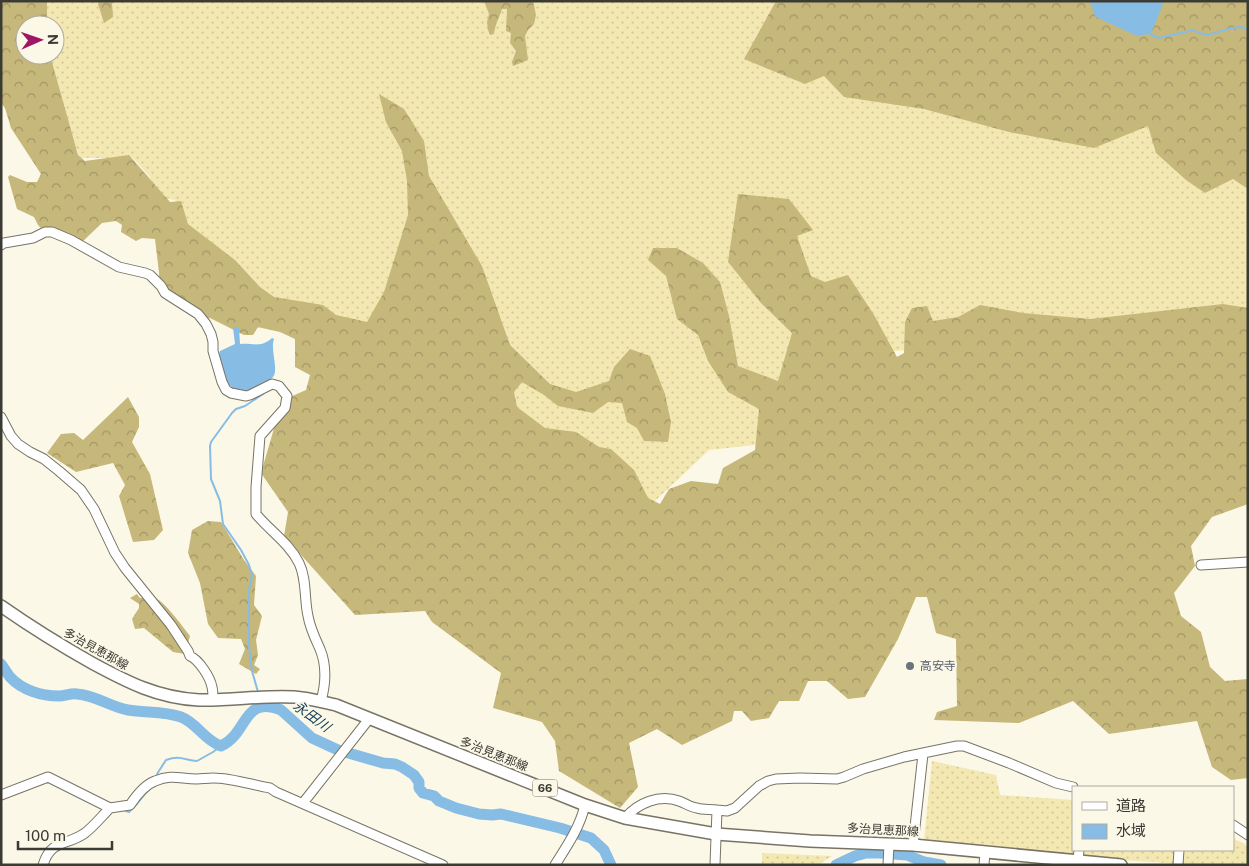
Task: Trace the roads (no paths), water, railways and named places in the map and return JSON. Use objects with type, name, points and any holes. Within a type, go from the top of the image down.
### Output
[{"type":"main road","name":"多治見恵那線","points":[[1,606],[60,646],[121,679],[153,692],[177,698],[200,700],[293,697],[322,701],[585,805],[625,818],[716,834],[889,846],[912,845],[985,858],[1079,855],[1121,865]]},
{"type":"street","points":[[1,245],[33,238],[45,232],[52,232],[71,240],[119,267],[150,275],[165,293],[198,314],[206,324],[212,334],[213,351],[226,390],[246,396],[272,384],[279,386],[287,396],[285,408],[260,436],[256,514],[288,547],[302,570],[307,616],[325,665],[326,680],[322,701]]},
{"type":"street","points":[[1,417],[11,436],[18,444],[44,459],[81,490],[94,509],[115,553],[170,624],[190,656],[205,671],[213,688],[213,700]]},
{"type":"street","points":[[1201,564],[1248,562]]},
{"type":"street","points":[[303,803],[369,719]]},
{"type":"street","points":[[625,818],[630,812],[654,799],[660,798],[678,800],[698,809],[727,811],[735,808],[768,781],[800,778],[837,779],[904,757],[957,746],[964,746],[1009,762],[1056,783],[1072,787]]},
{"type":"street","points":[[912,845],[923,754]]},
{"type":"street","points":[[1,795],[48,777],[110,808],[130,805],[138,794],[152,782],[165,778],[223,779],[270,788],[442,865]]},
{"type":"street","points":[[555,865],[576,829],[585,805]]},
{"type":"street","points":[[43,865],[51,849],[84,833],[110,808]]},
{"type":"street","points":[[715,865],[717,810]]},
{"type":"street","points":[[1234,826],[1248,834]]},
{"type":"street","points":[[888,864],[889,846]]},
{"type":"street","points":[[1178,865],[1179,851]]},
{"type":"water","points":[[1088,1],[1164,1],[1151,32],[1154,35],[1153,37],[1149,34],[1137,36],[1096,17]]},
{"type":"water","points":[[239,327],[240,344],[261,344],[272,338],[274,339],[275,374],[261,384],[262,387],[259,388],[258,386],[243,392],[232,388],[225,380],[219,354],[220,351],[235,344],[233,328]]},
{"type":"waterway","points":[[1153,35],[1158,38],[1194,30],[1207,35],[1232,28],[1248,29]]},
{"type":"waterway","points":[[258,692],[252,671],[249,647],[249,590],[252,575],[241,550],[223,524],[220,501],[211,479],[210,446],[232,413],[264,392]]},
{"type":"waterway","name":"永田川","points":[[1,664],[15,682],[32,691],[52,696],[84,695],[128,710],[175,715],[192,723],[210,740],[221,746],[237,733],[252,711],[259,707],[281,710],[312,738],[338,750],[402,767],[414,775],[423,793],[434,796],[439,801],[479,814],[501,814],[560,828],[591,838],[604,850],[611,865]]},
{"type":"waterway","points":[[157,774],[166,760],[179,758],[197,761],[221,746]]},
{"type":"waterway","points":[[123,810],[129,812],[152,787]]},
{"type":"waterway","name":"永田川","points":[[836,865],[866,853],[907,855],[924,862],[941,865]]},
{"type":"place","name":"高安寺","points":[[910,666]]}]
